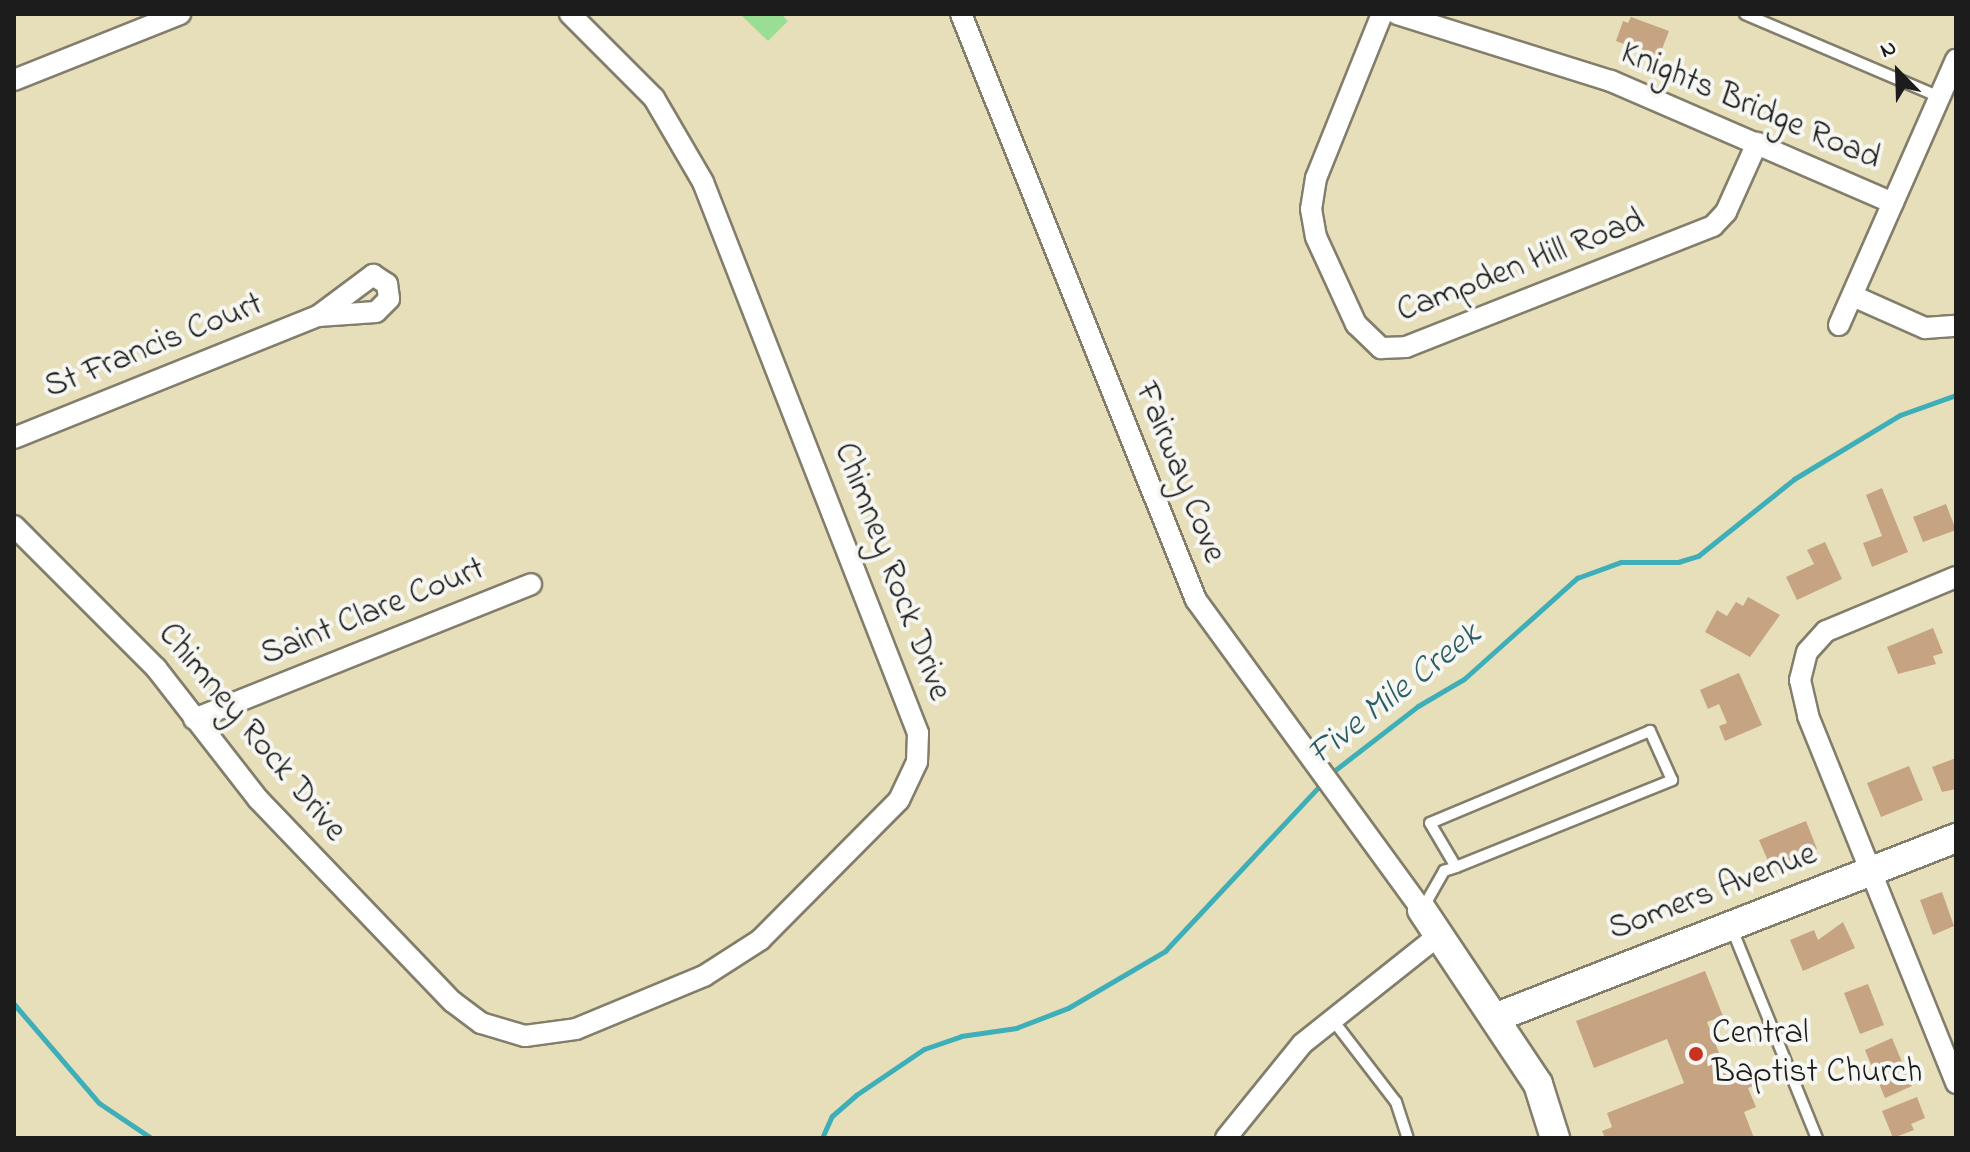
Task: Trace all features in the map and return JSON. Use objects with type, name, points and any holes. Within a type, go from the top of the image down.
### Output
[{"type":"street","points":[[14,80],[180,14]]},
{"type":"street","name":"Chimney Rock Drive","points":[[14,526],[138,648],[258,799],[453,1002],[481,1023],[525,1036],[576,1029],[730,962],[811,891],[895,806],[912,778],[919,749],[913,712],[703,182],[654,98],[570,14]]},
{"type":"street","name":"Fairway Cove","points":[[961,14],[1196,600],[1422,910]]},
{"type":"street","name":"Campden Hill Road","points":[[1382,14],[1316,178],[1311,209],[1316,237],[1356,324],[1381,348],[1406,347],[1713,226],[1726,212],[1757,143]]},
{"type":"street","name":"Knights Bridge Road","points":[[1397,14],[1602,78],[1893,203]]},
{"type":"street","points":[[1839,325],[1956,60]]},
{"type":"street","points":[[1853,296],[1925,328],[1956,326]]},
{"type":"street","name":"St Francis Court","points":[[14,438],[318,316]]},
{"type":"street","points":[[1956,577],[1826,631],[1802,666],[1808,716],[1956,1083]]},
{"type":"street","name":"Saint Clare Court","points":[[194,719],[531,584]]},
{"type":"street","name":"Somers Avenue","points":[[1497,1017],[1956,838]]},
{"type":"street","points":[[1422,910],[1497,1017],[1538,1084],[1555,1138]]},
{"type":"street","points":[[1226,1138],[1285,1063],[1331,1017],[1439,935]]},
{"type":"lane","points":[[1745,14],[1940,97]]},
{"type":"lane","points":[[1422,910],[1444,871],[1456,867],[1672,780],[1650,731],[1430,823],[1456,867]]},
{"type":"lane","points":[[1730,924],[1817,1138]]},
{"type":"lane","points":[[1331,1017],[1396,1102],[1408,1138]]},
{"type":"green space","points":[[740,14],[781,14],[788,21],[768,41]]},
{"type":"building","points":[[1631,17],[1669,31],[1659,57],[1616,41],[1623,21],[1628,23]]},
{"type":"building","points":[[1882,488],[1908,552],[1872,567],[1863,543],[1882,536],[1866,495]]},
{"type":"building","points":[[1946,504],[1956,530],[1923,542],[1913,517]]},
{"type":"building","points":[[1825,542],[1842,579],[1797,600],[1786,577],[1814,564],[1807,550]]},
{"type":"building","points":[[1748,597],[1780,615],[1750,657],[1705,632],[1717,610],[1727,616],[1736,602],[1743,606]]},
{"type":"building","points":[[1933,628],[1943,653],[1933,656],[1936,664],[1898,674],[1887,647]]},
{"type":"building","points":[[1739,673],[1762,725],[1725,741],[1719,726],[1727,723],[1719,704],[1708,709],[1700,690]]},
{"type":"building","points":[[1956,758],[1956,789],[1942,792],[1932,767]]},
{"type":"building","points":[[1909,766],[1923,800],[1881,817],[1867,783]]},
{"type":"building","points":[[1806,821],[1817,849],[1771,868],[1759,840]]},
{"type":"building","points":[[1942,892],[1954,926],[1933,935],[1920,900]]},
{"type":"building","points":[[1843,922],[1855,948],[1803,971],[1790,940],[1814,930],[1818,940]]},
{"type":"building","name":"Central Baptist Church","points":[[1705,971],[1723,1016],[1707,1022],[1730,1081],[1756,1071],[1760,1083],[1748,1088],[1756,1107],[1744,1112],[1754,1138],[1605,1138],[1602,1131],[1612,1127],[1607,1113],[1684,1083],[1667,1039],[1594,1068],[1576,1021]]},
{"type":"building","points":[[1868,984],[1884,1025],[1860,1034],[1844,993]]},
{"type":"building","points":[[1892,1038],[1912,1086],[1885,1098],[1865,1050]]},
{"type":"building","points":[[1917,1097],[1925,1118],[1911,1124],[1914,1130],[1893,1138],[1882,1111]]},
{"type":"waterway","name":"Five Mile Creek","points":[[1330,774],[1418,706],[1464,679],[1577,578],[1621,562],[1678,562],[1698,556],[1794,479],[1900,415],[1956,395]]},
{"type":"waterway","name":"Five Mile Creek","points":[[822,1138],[832,1116],[856,1095],[924,1049],[961,1036],[1016,1028],[1068,1008],[1165,951],[1324,781]]},
{"type":"waterway","name":"Five Mile Creek","points":[[14,1004],[99,1103],[151,1138]]},
{"type":"place","name":"Central Baptist Church","points":[[1696,1054]]}]
